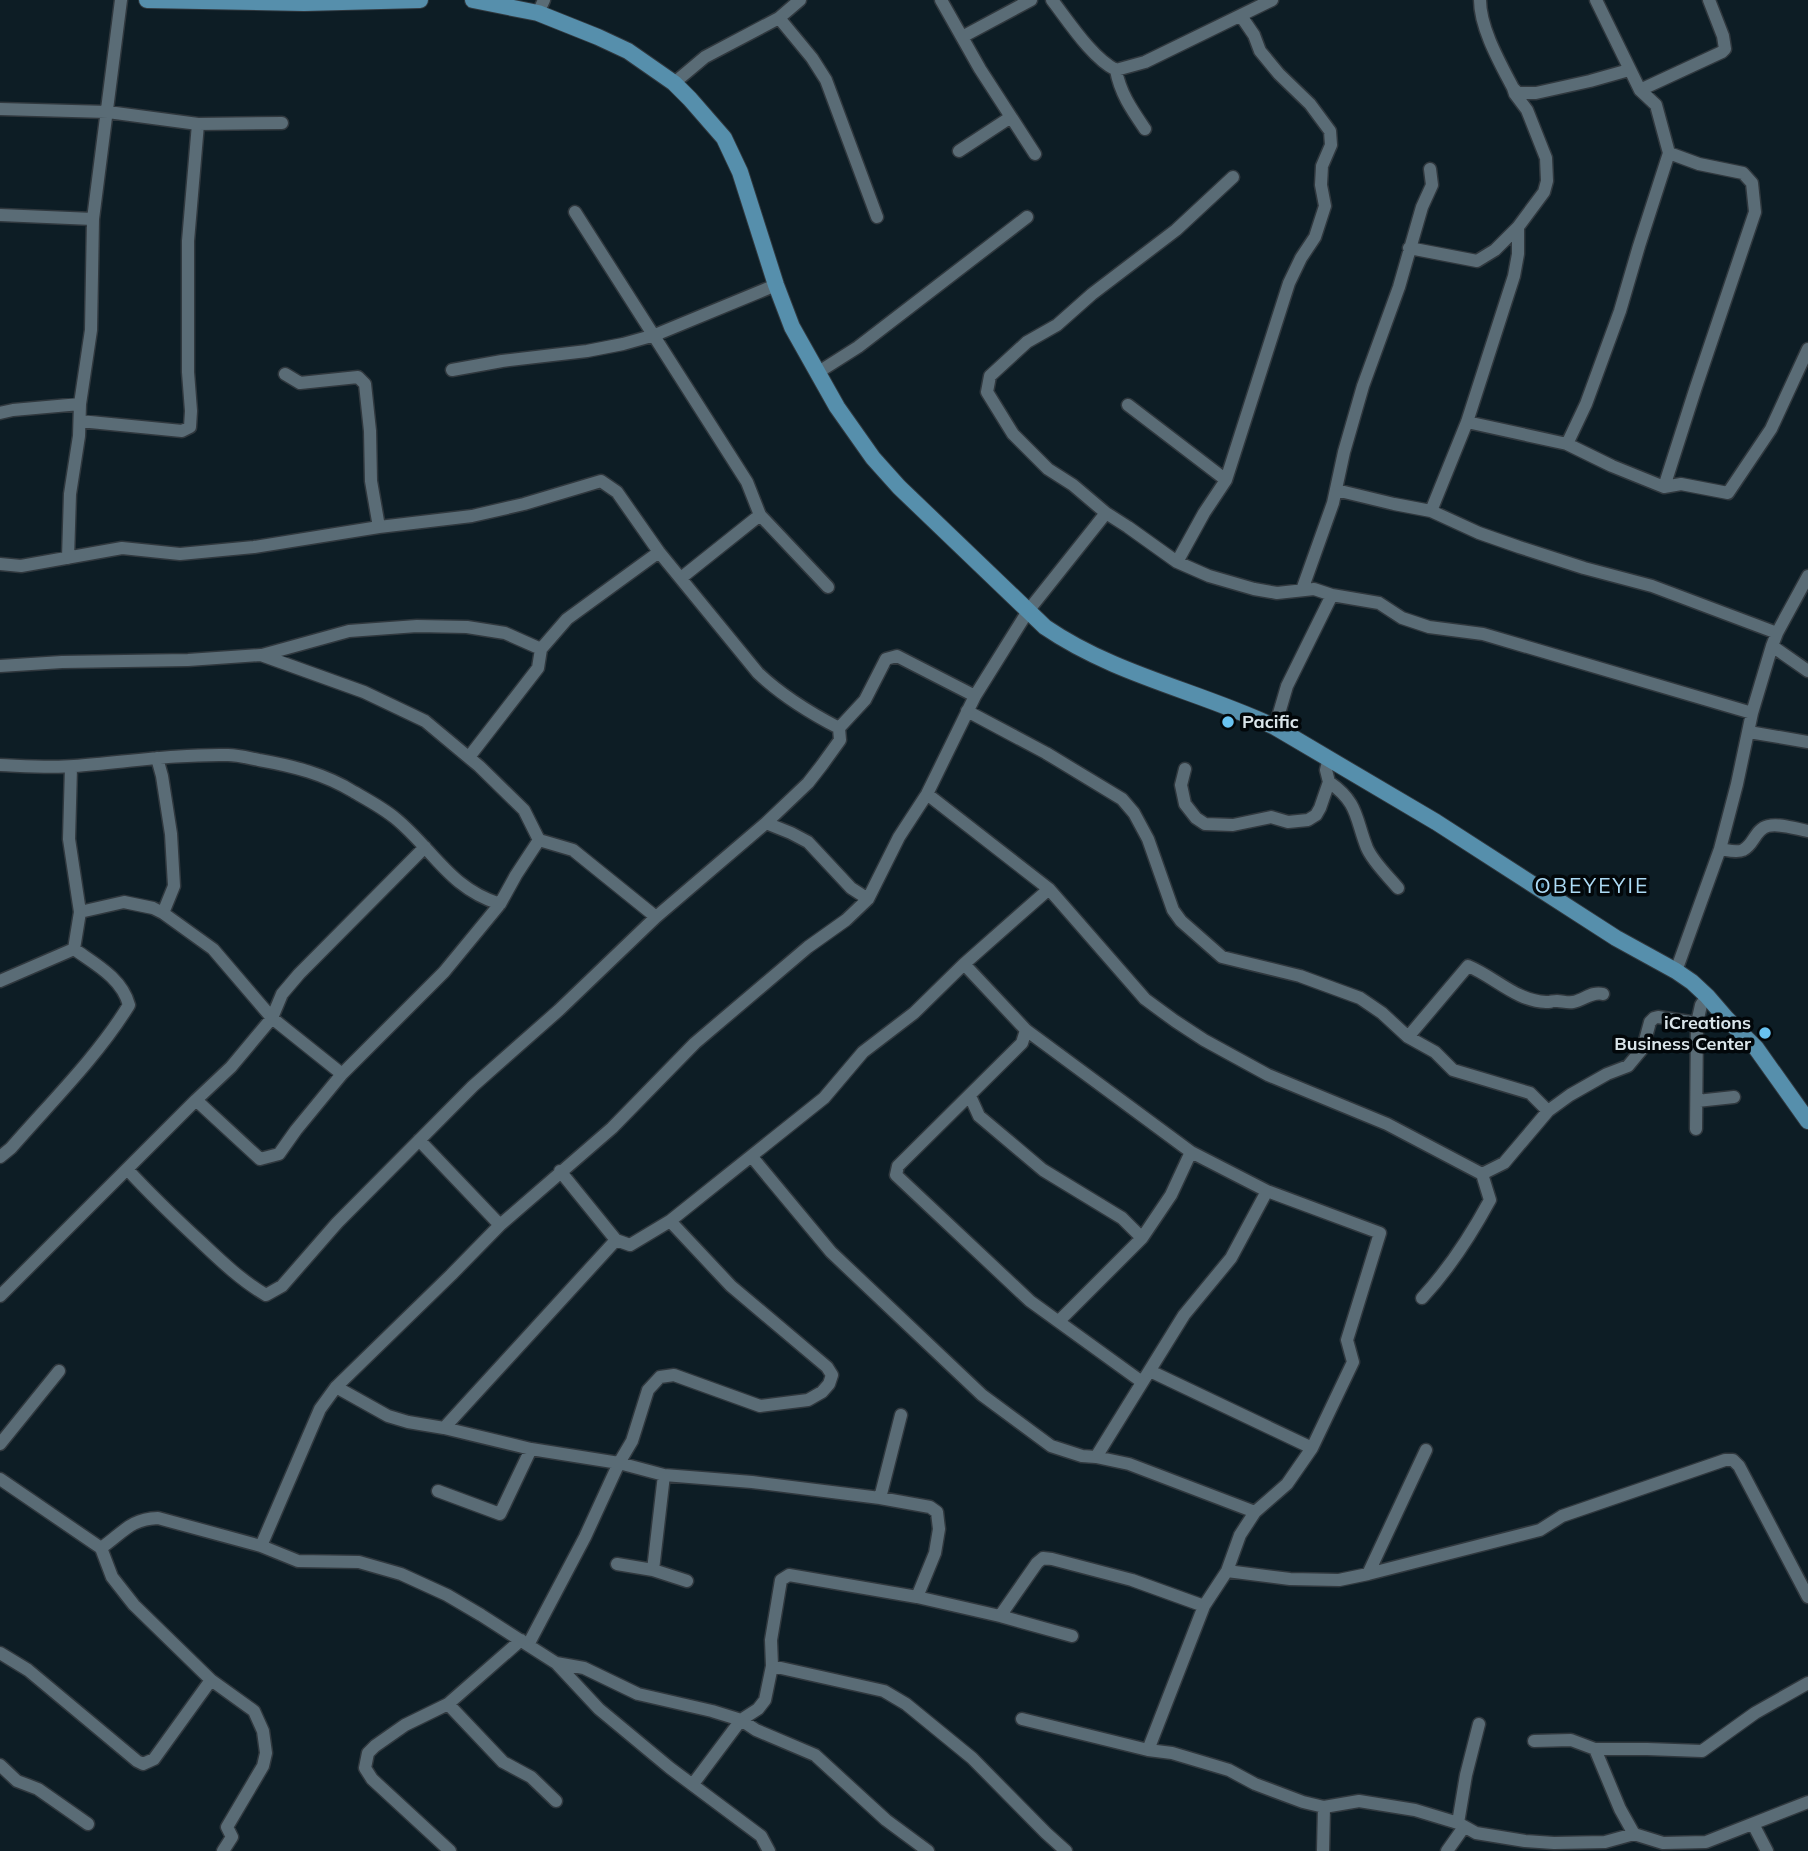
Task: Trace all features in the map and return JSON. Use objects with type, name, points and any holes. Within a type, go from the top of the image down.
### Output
[{"type":"main road","points":[[147,0],[304,3],[420,0]]},
{"type":"main road","points":[[473,0],[541,6],[628,51],[674,83],[690,99],[724,138],[740,172],[792,327],[837,407],[873,458],[1045,627],[1102,660],[1275,727],[1491,856],[1616,938],[1676,971],[1707,996],[1756,1048],[1808,1121]]},
{"type":"street","points":[[68,558],[70,494],[91,330],[93,219],[121,0]]},
{"type":"street","points":[[674,83],[705,57],[779,18],[800,0]]},
{"type":"street","points":[[941,0],[1035,154]]},
{"type":"street","points":[[962,37],[1031,0]]},
{"type":"street","points":[[1052,0],[1086,44],[1106,65],[1116,70],[1146,62],[1272,0]]},
{"type":"street","points":[[1409,248],[1477,261],[1495,250],[1544,192],[1546,158],[1531,120],[1492,44],[1480,9],[1480,0]]},
{"type":"street","points":[[1567,444],[1586,404],[1620,311],[1669,153],[1656,105],[1640,90],[1596,0]]},
{"type":"street","points":[[1640,90],[1725,49],[1723,36],[1709,0]]},
{"type":"street","points":[[1177,562],[1226,480],[1284,295],[1301,258],[1315,237],[1325,206],[1321,185],[1322,166],[1331,145],[1330,131],[1310,104],[1260,51],[1254,35],[1241,16]]},
{"type":"street","points":[[779,18],[812,58],[826,80],[877,217]]},
{"type":"street","points":[[1116,70],[1119,86],[1145,129]]},
{"type":"street","points":[[1513,88],[1520,94],[1536,93],[1629,70]]},
{"type":"street","points":[[0,109],[108,112],[198,124],[282,123]]},
{"type":"street","points":[[960,150],[1011,117]]},
{"type":"street","points":[[80,421],[182,431],[190,427],[187,358],[188,242],[198,124]]},
{"type":"street","points":[[1664,487],[1755,212],[1752,183],[1743,173],[1699,164],[1669,153]]},
{"type":"street","points":[[1301,590],[1327,523],[1343,452],[1363,386],[1399,287],[1422,207],[1432,185],[1430,169]]},
{"type":"street","points":[[1233,177],[1176,230],[1092,294],[1057,325],[1027,342],[990,376],[987,392],[1013,434],[1048,469],[1073,485],[1106,513],[1177,562],[1209,576],[1278,593],[1314,589],[1332,596],[1379,603],[1402,618],[1429,627],[1483,634],[1752,713]]},
{"type":"street","points":[[575,212],[747,482],[760,515],[828,587]]},
{"type":"street","points":[[0,215],[93,219]]},
{"type":"street","points":[[817,373],[858,346],[1027,217]]},
{"type":"street","points":[[1432,511],[1467,422],[1514,276],[1518,254],[1518,226]]},
{"type":"street","points":[[452,370],[609,347],[655,335],[776,285]]},
{"type":"street","points":[[1467,422],[1567,444],[1664,487],[1681,484],[1728,493],[1771,429],[1808,349]]},
{"type":"street","points":[[285,374],[300,383],[358,377],[365,384],[371,481],[380,527]]},
{"type":"street","points":[[0,413],[80,404]]},
{"type":"street","points":[[1128,405],[1226,480]]},
{"type":"street","points":[[0,564],[21,566],[122,548],[180,554],[322,538],[380,527],[472,516],[601,481],[617,492],[659,552],[758,673],[772,686],[839,728]]},
{"type":"street","points":[[1336,490],[1432,511],[1489,537],[1584,568],[1652,586],[1775,639],[1808,671]]},
{"type":"street","points":[[261,1546],[320,1409],[336,1387],[500,1225],[612,1128],[695,1043],[868,899],[900,837],[927,794],[975,696],[1028,611],[1106,513]]},
{"type":"street","points":[[681,578],[760,515]]},
{"type":"street","points":[[469,757],[538,668],[541,649],[567,619],[659,552]]},
{"type":"street","points":[[1676,971],[1720,849],[1752,713],[1775,639],[1808,576]]},
{"type":"street","points":[[1275,727],[1287,686],[1332,596]]},
{"type":"street","points":[[0,666],[261,655],[349,631],[417,626],[467,627],[505,633],[541,649]]},
{"type":"street","points":[[261,655],[364,692],[425,721],[469,757],[524,810],[539,840],[573,850],[656,917]]},
{"type":"street","points":[[127,1169],[203,1244],[249,1285],[266,1296],[282,1286],[337,1223],[473,1086],[559,1010],[656,917],[766,823],[808,783],[840,740],[839,728],[865,700],[886,659],[897,656],[975,696]]},
{"type":"street","points":[[967,711],[1046,753],[1122,799],[1134,813],[1148,839],[1173,911],[1222,957],[1300,976],[1360,998],[1382,1013],[1408,1037],[1435,1052],[1453,1070],[1530,1093],[1548,1111]]},
{"type":"street","points":[[1749,732],[1808,742]]},
{"type":"street","points":[[0,765],[71,766],[231,755],[287,765],[328,777],[394,817],[425,847],[436,862],[466,888],[500,904]]},
{"type":"street","points":[[157,758],[163,776],[171,834],[174,886],[163,913]]},
{"type":"street","points":[[1185,769],[1181,785],[1185,804],[1196,818],[1205,824],[1233,825],[1271,817],[1288,822],[1308,820],[1320,808],[1329,782],[1326,770],[1329,758]]},
{"type":"street","points":[[71,766],[69,839],[80,912],[74,949]]},
{"type":"street","points":[[1329,782],[1341,790],[1350,801],[1358,816],[1368,850],[1398,888]]},
{"type":"street","points":[[927,794],[1049,890],[1145,999],[1204,1041],[1268,1075],[1387,1124],[1482,1174],[1490,1200],[1473,1232],[1422,1298]]},
{"type":"street","points":[[766,823],[808,842],[851,888],[868,899]]},
{"type":"street","points":[[1720,849],[1743,850],[1759,830],[1766,826],[1776,825],[1808,831]]},
{"type":"street","points":[[196,1100],[260,1159],[279,1154],[342,1074],[444,972],[500,904],[539,840]]},
{"type":"street","points":[[0,1296],[231,1067],[272,1018],[282,994],[299,974],[425,847]]},
{"type":"street","points":[[560,1171],[617,1240],[630,1245],[670,1221],[824,1098],[863,1052],[914,1013],[964,964],[1049,890]]},
{"type":"street","points":[[80,912],[124,902],[163,913],[213,949],[272,1018],[342,1074]]},
{"type":"street","points":[[0,981],[74,949]]},
{"type":"street","points":[[0,1157],[77,1073],[117,1024],[129,1004],[126,994],[114,978],[74,949]]},
{"type":"street","points":[[964,964],[1026,1030],[1191,1152],[1267,1191],[1380,1233],[1347,1340],[1353,1362],[1312,1448],[1287,1484],[1255,1512],[1240,1535],[1227,1571],[1204,1605],[1148,1750]]},
{"type":"street","points":[[1408,1037],[1468,966],[1483,972],[1522,998],[1568,1003],[1597,992],[1603,993]]},
{"type":"street","points":[[1696,1129],[1696,1023],[1701,1005],[1707,996]]},
{"type":"street","points":[[1482,1174],[1504,1163],[1548,1111],[1607,1074],[1628,1066],[1643,1048],[1650,1021],[1654,1018],[1696,1023]]},
{"type":"street","points":[[1026,1030],[1022,1043],[898,1166],[896,1175],[1030,1301],[1059,1321],[1146,1376],[1312,1448]]},
{"type":"street","points":[[970,1096],[979,1116],[1043,1170],[1122,1218],[1142,1238]]},
{"type":"street","points":[[1697,1101],[1734,1097]]},
{"type":"street","points":[[419,1140],[500,1225]]},
{"type":"street","points":[[1059,1321],[1142,1238],[1171,1195],[1191,1152]]},
{"type":"street","points":[[752,1157],[831,1252],[982,1395],[1051,1446],[1082,1457],[1129,1464],[1255,1512]]},
{"type":"street","points":[[1096,1457],[1184,1315],[1231,1258],[1267,1191]]},
{"type":"street","points":[[450,1851],[372,1779],[365,1768],[368,1753],[405,1725],[448,1704],[525,1643],[585,1537],[632,1441],[648,1390],[660,1377],[674,1375],[760,1406],[808,1400],[822,1392],[829,1384],[832,1375],[827,1367],[731,1286],[670,1221]]},
{"type":"street","points":[[444,1428],[617,1240]]},
{"type":"street","points":[[0,1444],[59,1371]]},
{"type":"street","points":[[336,1387],[388,1416],[408,1423],[444,1428],[531,1449],[619,1463],[664,1475],[752,1482],[930,1507],[937,1512],[939,1529],[934,1553],[917,1597]]},
{"type":"street","points":[[880,1498],[901,1415]]},
{"type":"street","points":[[438,1491],[499,1514],[531,1449]]},
{"type":"street","points":[[1368,1574],[1426,1450]]},
{"type":"street","points":[[1227,1571],[1290,1579],[1339,1580],[1368,1574],[1540,1530],[1562,1516],[1725,1460],[1733,1460],[1739,1466],[1808,1597]]},
{"type":"street","points":[[653,1570],[664,1475]]},
{"type":"street","points":[[0,1479],[102,1548],[112,1577],[134,1605],[211,1680],[254,1711],[263,1731],[266,1753],[263,1766],[227,1827],[232,1837],[223,1851]]},
{"type":"street","points":[[102,1548],[133,1523],[145,1518],[158,1518],[261,1546],[298,1561],[359,1562],[401,1574],[447,1595],[556,1663],[599,1709],[761,1836],[769,1851]]},
{"type":"street","points":[[1000,1616],[1037,1563],[1043,1559],[1132,1580],[1204,1605]]},
{"type":"street","points":[[617,1564],[653,1570],[687,1581]]},
{"type":"street","points":[[693,1784],[741,1720],[758,1709],[765,1700],[772,1666],[771,1640],[778,1591],[781,1580],[789,1575],[917,1597],[1072,1636]]},
{"type":"street","points":[[0,1653],[28,1670],[144,1764],[154,1759],[211,1680]]},
{"type":"street","points":[[556,1663],[584,1668],[638,1694],[741,1720],[756,1730],[815,1755],[886,1820],[928,1851]]},
{"type":"street","points":[[772,1666],[884,1690],[906,1704],[972,1758],[1066,1851]]},
{"type":"street","points":[[1534,1741],[1571,1740],[1595,1749],[1702,1752],[1755,1713],[1808,1683]]},
{"type":"street","points":[[448,1704],[503,1762],[531,1777],[556,1801]]},
{"type":"street","points":[[1022,1719],[1148,1750],[1172,1753],[1229,1770],[1255,1784],[1303,1802],[1324,1807],[1359,1801],[1415,1810],[1461,1825],[1476,1833],[1552,1847],[1605,1842],[1634,1834],[1663,1843],[1706,1842],[1808,1802]]},
{"type":"street","points":[[1447,1851],[1461,1825],[1466,1775],[1479,1724]]},
{"type":"street","points":[[1595,1749],[1620,1809],[1634,1834]]},
{"type":"street","points":[[0,1765],[16,1781],[38,1789],[89,1824]]},
{"type":"street","points":[[1323,1851],[1324,1807]]},
{"type":"street","points":[[1753,1824],[1767,1851]]},
{"type":"place","name":"Pacific","points":[[1228,722]]},
{"type":"place","name":"iCreations Business Center","points":[[1765,1033]]},
{"type":"district","name":"OBEYEYIE","points":[[1592,886]]}]
